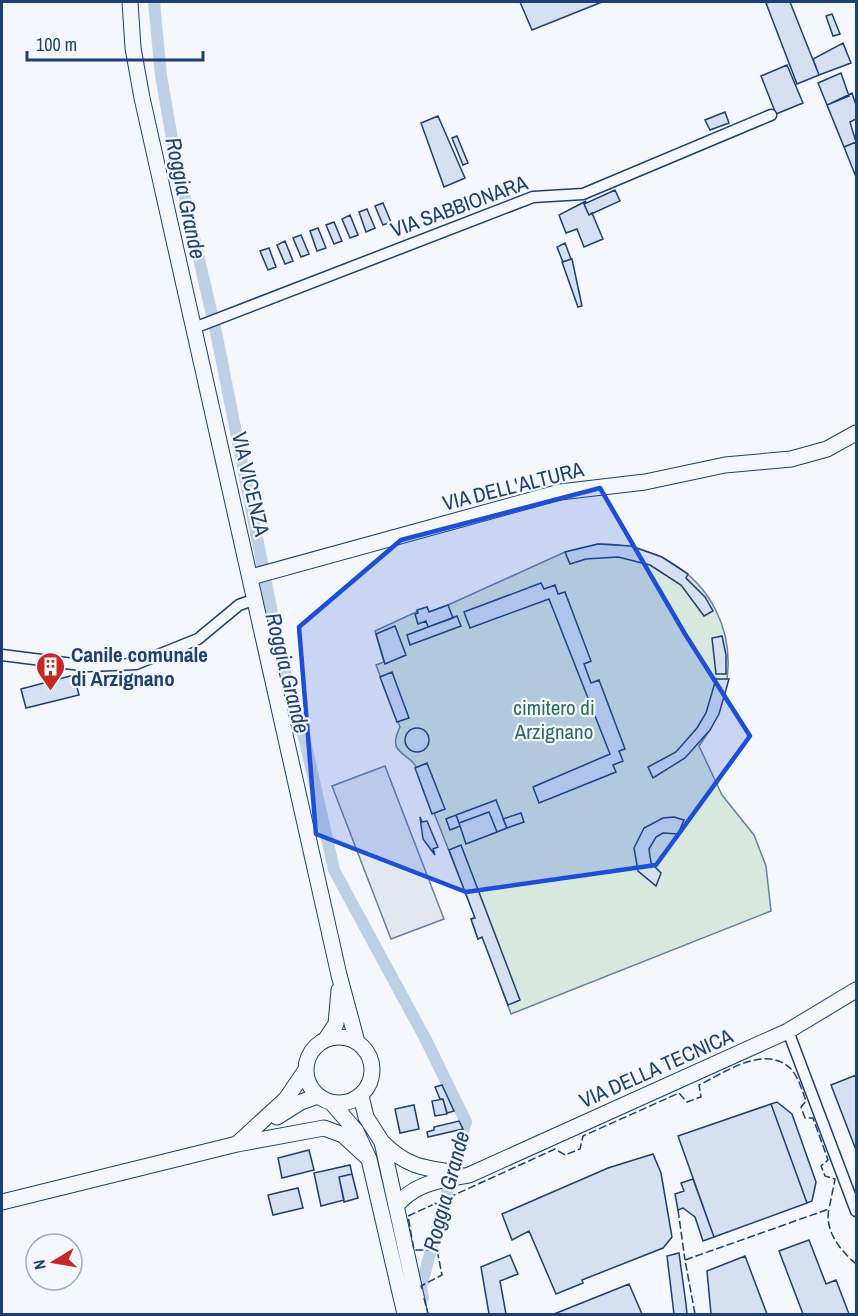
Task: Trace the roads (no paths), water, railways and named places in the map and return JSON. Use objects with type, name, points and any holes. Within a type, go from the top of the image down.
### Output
[{"type":"main road","name":"VIA VICENZA","points":[[130,2],[133,48],[142,98],[339,975],[357,1042],[365,1048],[373,1068],[372,1078],[361,1096]]},
{"type":"main road","name":"VIA DELL'ALTURA","points":[[251,577],[560,492],[645,482],[725,465],[791,459],[827,449],[856,433]]},
{"type":"main road","name":"VIA VICENZA","points":[[237,1144],[286,1099],[305,1071],[311,1052],[326,1039],[336,1024],[339,975]]},
{"type":"main road","name":"VIA DELLA TECNICA","points":[[396,1206],[407,1192],[428,1183],[469,1175],[788,1031],[856,990]]},
{"type":"main road","points":[[326,1039],[342,1036],[357,1042]]},
{"type":"main road","points":[[305,1071],[312,1089],[356,1131],[369,1159],[405,1314]]},
{"type":"main road","points":[[237,1144],[301,1102],[324,1099],[341,1104],[361,1096],[366,1117],[382,1142],[399,1159],[422,1167],[469,1175]]},
{"type":"main road","points":[[2,1202],[237,1144],[324,1128],[342,1135],[369,1159]]},
{"type":"main road","points":[[382,1142],[420,1314]]},
{"type":"street","name":"VIA SABBIONARA","points":[[194,328],[533,197],[583,194],[771,115]]},
{"type":"street","points":[[2,655],[89,666],[136,664],[198,639],[240,605],[256,599]]},
{"type":"street","points":[[788,1031],[856,1211]]},
{"type":"waterway","name":"Roggia Grande","points":[[154,2],[161,76],[175,155],[217,337],[281,658],[305,741],[334,870],[426,1040],[466,1122],[421,1287],[423,1298]]},
{"type":"place","name":"Canile comunale di Arzignano","points":[[50,692]]},
{"type":"park label","name":"cimitero di Arzignano","points":[[554,719]]}]
